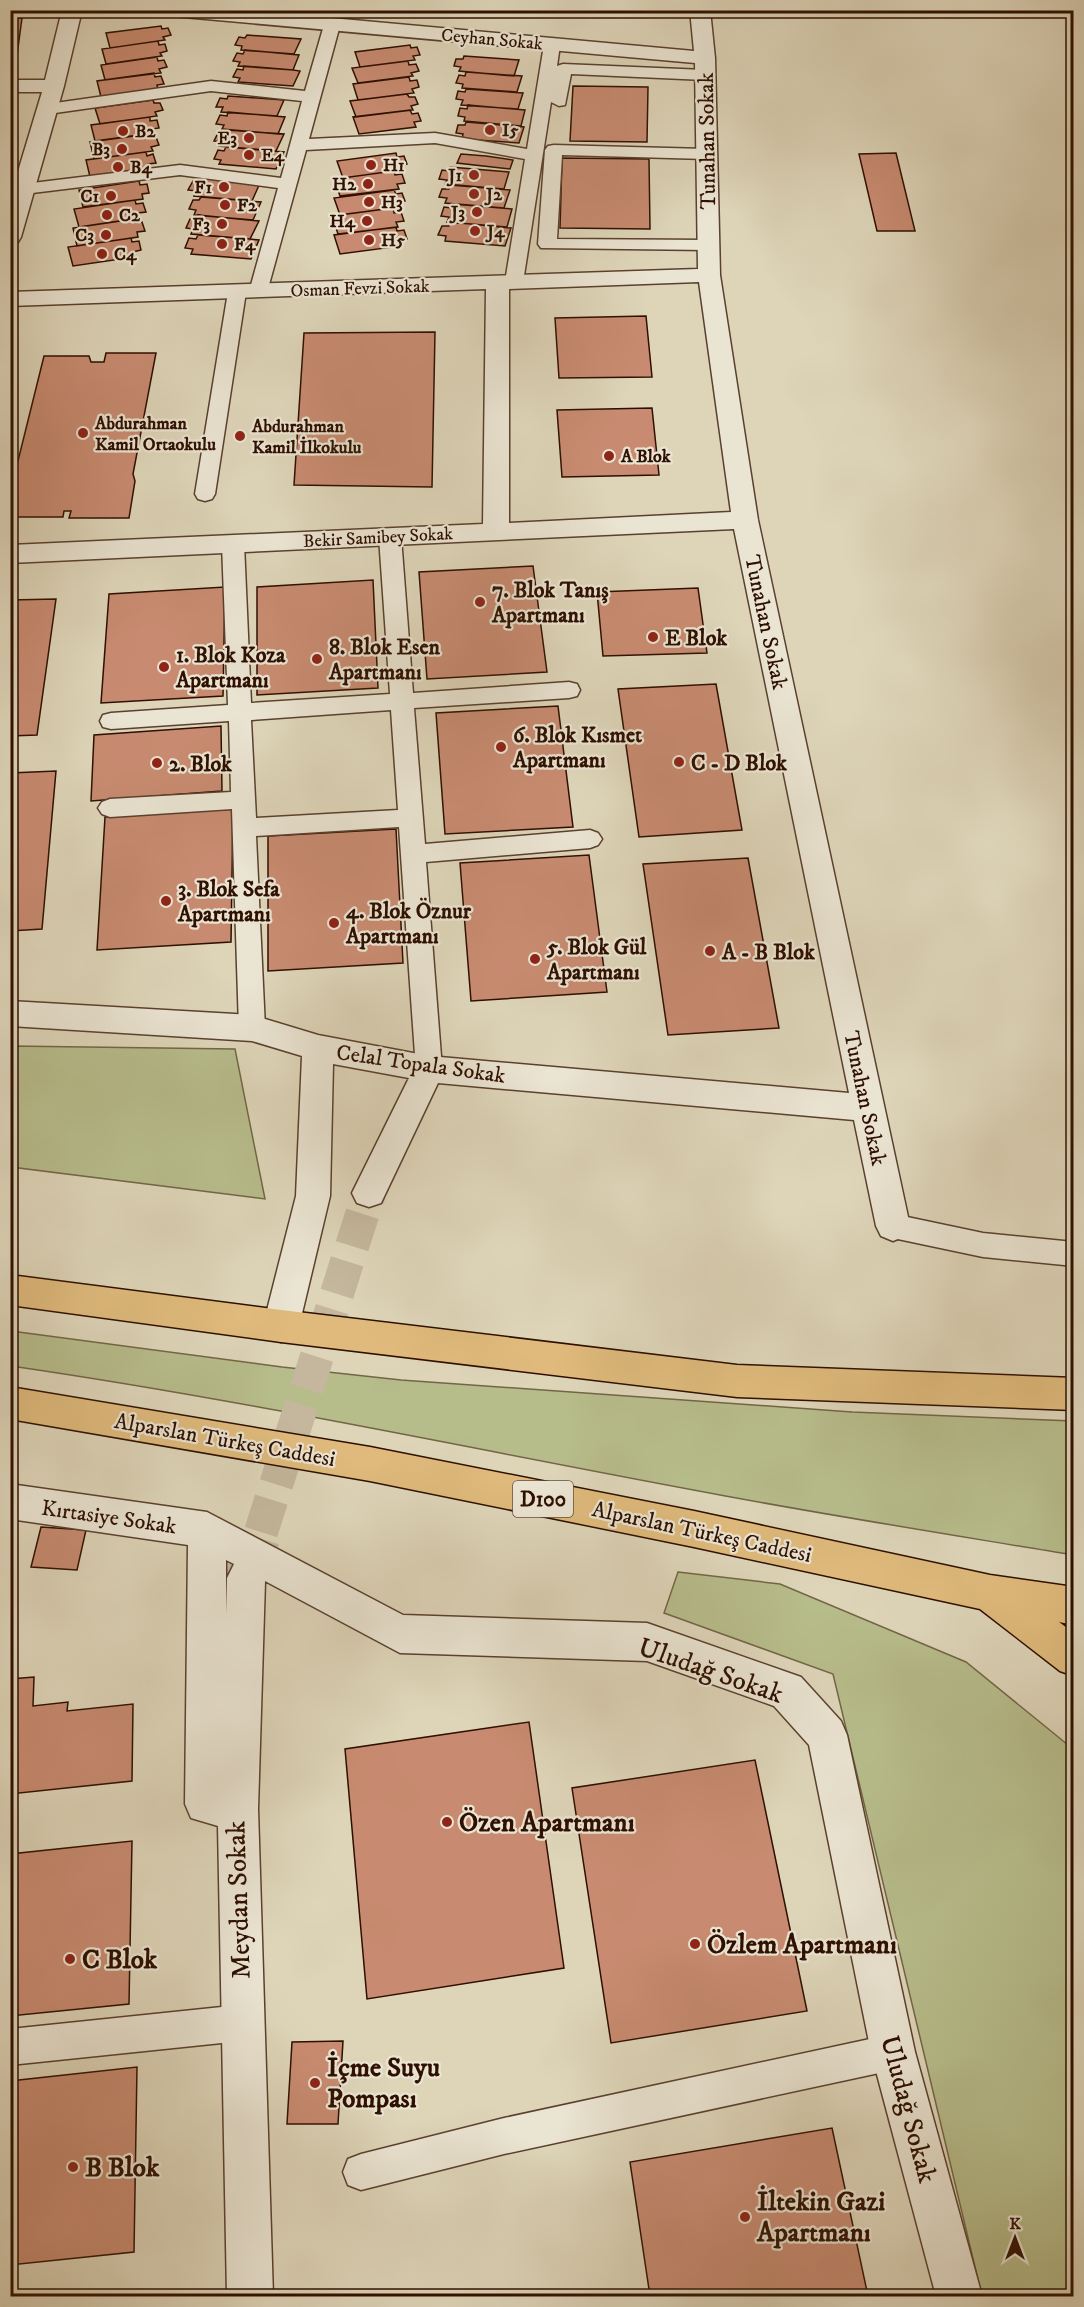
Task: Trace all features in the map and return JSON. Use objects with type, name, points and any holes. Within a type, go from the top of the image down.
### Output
[{"type":"highway","points":[[10,1290],[281,1326],[737,1381],[1074,1394]]},
{"type":"highway","name":"Alparslan Türkeş Caddesi","points":[[10,1404],[370,1464],[694,1529],[990,1593],[1074,1606]]},
{"type":"highway","points":[[990,1593],[1074,1657]]},
{"type":"street","points":[[10,237],[48,109],[72,10]]},
{"type":"street","name":"Ceyhan Sokak","points":[[172,10],[552,45],[705,67]]},
{"type":"street","name":"Tunahan Sokak","points":[[700,10],[705,67],[709,275],[745,520],[893,1226]]},
{"type":"street","points":[[10,86],[54,86]]},
{"type":"street","name":"Osman Fevzi Sokak","points":[[10,299],[709,275]]},
{"type":"street","points":[[496,532],[506,283]]},
{"type":"street","name":"Bekir Samibey Sokak","points":[[10,554],[745,520]]},
{"type":"street","name":"Celal Topala Sokak","points":[[10,1013],[252,1028],[318,1048],[429,1069],[869,1108]]},
{"type":"street","points":[[281,1326],[314,1196],[318,1048]]},
{"type":"street","points":[[369,1193],[429,1069]]},
{"type":"street","name":"Kırtasiye Sokak","points":[[10,1502],[207,1530]]},
{"type":"street","name":"Meydan Sokak","points":[[207,1530],[205,1804],[238,1809],[243,2294]]},
{"type":"street","name":"Uludağ Sokak","points":[[207,1530],[400,1634],[647,1642],[787,1690],[827,1735],[893,2052],[959,2296]]},
{"type":"street","points":[[238,1809],[246,1578]]},
{"type":"lane","points":[[205,494],[248,292],[288,184],[333,25]]},
{"type":"lane","points":[[506,283],[535,156],[552,45]]},
{"type":"lane","points":[[558,115],[563,69],[705,67]]},
{"type":"lane","points":[[48,109],[211,86],[313,97]]},
{"type":"lane","points":[[299,145],[435,138],[535,156]]},
{"type":"lane","points":[[706,154],[555,144],[547,244],[708,245]]},
{"type":"lane","points":[[24,189],[180,170],[288,184]]},
{"type":"lane","points":[[390,537],[429,1069]]},
{"type":"lane","points":[[233,544],[252,1028]]},
{"type":"lane","points":[[111,721],[569,690]]},
{"type":"lane","points":[[110,808],[243,800]]},
{"type":"lane","points":[[245,828],[411,818]]},
{"type":"lane","points":[[414,854],[590,839]]},
{"type":"lane","points":[[893,1226],[942,1239],[993,1247],[1074,1254]]},
{"type":"lane","points":[[10,2047],[242,2024]]},
{"type":"lane","points":[[361,2172],[504,2136],[893,2052]]},
{"type":"green space","points":[[11,1046],[235,1049],[265,1199],[11,1167]]},
{"type":"green space","points":[[11,1331],[282,1367],[401,1380],[852,1412],[1073,1421],[1073,1555],[859,1520],[191,1395],[11,1366]]},
{"type":"green space","points":[[678,1572],[780,1584],[966,1662],[1073,1749],[1073,2296],[982,2296],[833,1674],[664,1613]]},
{"type":"building","points":[[10,18],[22,18],[17,55],[10,55]]},
{"type":"building","points":[[161,26],[162,29],[168,28],[171,35],[163,37],[165,40],[110,48],[106,33]]},
{"type":"building","points":[[247,35],[301,39],[294,54],[241,50],[242,46],[235,45],[239,37],[245,38]]},
{"type":"building","points":[[158,41],[159,45],[165,44],[167,51],[160,53],[162,56],[106,64],[102,49]]},
{"type":"building","points":[[410,45],[411,48],[417,47],[420,55],[413,56],[415,60],[360,67],[355,52]]},
{"type":"building","points":[[245,50],[299,55],[293,70],[238,66],[240,62],[233,61],[237,53],[243,54]]},
{"type":"building","points":[[464,56],[519,60],[514,76],[459,71],[461,67],[454,66],[456,59],[463,59]]},
{"type":"building","points":[[157,57],[158,61],[164,60],[167,67],[159,69],[161,73],[105,80],[101,65]]},
{"type":"building","points":[[408,61],[409,65],[416,64],[419,71],[411,73],[413,76],[358,83],[352,68]]},
{"type":"building","points":[[244,66],[300,71],[293,86],[238,82],[240,78],[233,77],[237,69],[243,70]]},
{"type":"building","points":[[466,72],[522,76],[517,92],[462,88],[463,84],[456,83],[459,75],[465,76]]},
{"type":"building","points":[[154,73],[155,77],[161,76],[164,84],[157,85],[158,89],[101,97],[97,81]]},
{"type":"building","points":[[409,77],[410,81],[417,80],[419,87],[412,89],[414,93],[358,100],[353,84]]},
{"type":"building","points":[[573,86],[648,87],[647,142],[570,141]]},
{"type":"building","points":[[466,89],[523,93],[518,109],[461,105],[463,100],[456,99],[458,91],[465,92]]},
{"type":"building","points":[[407,94],[409,97],[415,97],[418,104],[411,106],[413,110],[356,117],[350,101]]},
{"type":"building","points":[[228,96],[284,100],[277,116],[221,112],[223,107],[216,107],[220,98],[227,99]]},
{"type":"building","points":[[153,100],[154,103],[160,103],[163,110],[155,112],[157,116],[100,124],[95,108]]},
{"type":"building","points":[[468,105],[525,110],[521,126],[464,121],[465,117],[458,116],[460,108],[467,109]]},
{"type":"building","points":[[410,110],[412,114],[418,113],[421,121],[414,122],[416,127],[359,134],[353,117]]},
{"type":"building","points":[[228,112],[285,117],[278,134],[222,129],[224,125],[216,124],[220,115],[227,116]]},
{"type":"building","name":"B2","points":[[150,117],[150,121],[157,120],[159,128],[152,129],[153,133],[95,141],[91,125]]},
{"type":"building","name":"I5","points":[[466,122],[524,127],[519,143],[462,139],[463,134],[456,133],[458,125],[465,125]]},
{"type":"building","name":"E3","points":[[226,130],[284,134],[276,151],[219,146],[221,142],[214,141],[218,133],[225,133]]},
{"type":"building","name":"B3","points":[[149,134],[150,138],[156,137],[159,145],[151,147],[153,151],[94,159],[90,142]]},
{"type":"building","name":"E4","points":[[226,147],[284,152],[276,169],[219,164],[221,160],[214,159],[218,150],[224,151]]},
{"type":"building","name":"B4","points":[[146,152],[147,156],[153,154],[156,163],[148,164],[149,169],[90,177],[86,160]]},
{"type":"building","name":"H1","points":[[396,153],[397,157],[404,156],[407,164],[399,166],[401,170],[343,178],[337,161]]},
{"type":"building","points":[[896,153],[915,231],[877,231],[859,154]]},
{"type":"building","points":[[461,154],[513,160],[510,169],[457,163]]},
{"type":"building","points":[[562,158],[649,159],[650,229],[560,228]]},
{"type":"building","name":"J1","points":[[450,167],[509,172],[504,189],[445,184],[447,180],[439,179],[442,170],[449,171]]},
{"type":"building","name":"H2","points":[[394,171],[395,175],[402,174],[405,183],[397,184],[399,189],[340,196],[334,179]]},
{"type":"building","name":"F1","points":[[201,178],[260,183],[252,201],[194,196],[196,191],[188,190],[193,181],[199,182]]},
{"type":"building","name":"C1","points":[[139,181],[140,185],[147,184],[149,193],[142,194],[143,199],[83,207],[79,190]]},
{"type":"building","name":"J2","points":[[450,185],[510,190],[504,208],[445,203],[447,198],[439,197],[442,189],[449,189]]},
{"type":"building","name":"H3","points":[[394,190],[396,194],[402,193],[405,201],[398,203],[400,207],[340,215],[334,198]]},
{"type":"building","name":"F2","points":[[201,197],[261,202],[253,220],[194,215],[196,210],[189,209],[193,200],[199,200]]},
{"type":"building","name":"C2","points":[[135,200],[136,204],[143,203],[146,212],[138,213],[139,218],[79,227],[74,209]]},
{"type":"building","name":"J3","points":[[452,204],[512,209],[507,227],[447,222],[449,217],[441,216],[444,207],[451,208]]},
{"type":"building","name":"H4","points":[[393,208],[394,213],[401,212],[404,221],[396,222],[398,227],[338,234],[332,216]]},
{"type":"building","name":"F3","points":[[198,215],[259,221],[250,239],[191,234],[193,229],[186,228],[190,219],[197,220]]},
{"type":"building","name":"C3","points":[[134,219],[135,223],[142,222],[145,231],[137,232],[138,237],[77,246],[73,228]]},
{"type":"building","name":"J4","points":[[450,222],[511,228],[505,246],[445,241],[446,236],[438,235],[442,226],[449,226]]},
{"type":"building","name":"H5","points":[[396,227],[397,231],[404,230],[407,239],[399,241],[401,246],[340,254],[334,235]]},
{"type":"building","name":"F4","points":[[198,235],[259,240],[251,259],[191,254],[193,249],[185,248],[189,238],[196,239]]},
{"type":"building","name":"C4","points":[[131,238],[132,242],[139,241],[141,250],[133,252],[135,257],[73,266],[68,247]]},
{"type":"building","points":[[646,316],[652,377],[559,378],[555,318]]},
{"type":"building","points":[[435,332],[432,487],[294,485],[304,333]]},
{"type":"building","name":"Abdurahman Kamil Ortaokulu","points":[[106,353],[156,353],[133,474],[135,481],[129,518],[69,518],[71,511],[64,511],[63,517],[10,517],[10,493],[44,356],[89,356],[91,362],[104,362]]},
{"type":"building","name":"A Blok","points":[[652,408],[659,475],[562,477],[557,410]]},
{"type":"building","name":"7. Blok Tanış Apartmanı","points":[[533,566],[547,672],[427,679],[419,572]]},
{"type":"building","name":"8. Blok Esen Apartmanı","points":[[373,580],[378,688],[257,695],[257,587]]},
{"type":"building","name":"1. Blok Koza Apartmanı","points":[[225,587],[223,696],[101,703],[109,594]]},
{"type":"building","name":"E Blok","points":[[698,588],[707,653],[603,656],[597,592]]},
{"type":"building","points":[[56,599],[37,735],[10,736],[10,600]]},
{"type":"building","name":"C - D Blok","points":[[716,684],[742,830],[639,837],[618,689]]},
{"type":"building","name":"6. Blok Kısmet Apartmanı","points":[[558,706],[573,827],[445,834],[436,713]]},
{"type":"building","name":"2. Blok","points":[[221,726],[222,791],[91,801],[94,735]]},
{"type":"building","points":[[56,771],[42,929],[10,931],[10,773]]},
{"type":"building","name":"3. Blok Sefa Apartmanı","points":[[233,809],[231,942],[97,950],[105,817]]},
{"type":"building","name":"4. Blok Öznur Apartmanı","points":[[396,829],[403,963],[268,971],[268,836]]},
{"type":"building","name":"5. Blok Gül Apartmanı","points":[[589,855],[607,992],[471,1001],[460,863]]},
{"type":"building","name":"A - B Blok","points":[[748,858],[779,1028],[668,1035],[643,864]]},
{"type":"building","points":[[41,1527],[86,1530],[77,1570],[31,1567]]},
{"type":"building","points":[[34,1677],[33,1706],[68,1702],[67,1711],[133,1704],[132,1781],[10,1794],[10,1679]]},
{"type":"building","name":"Özen Apartmanı","points":[[529,1722],[564,1968],[367,1999],[345,1749]]},
{"type":"building","name":"Özlem Apartmanı","points":[[755,1760],[807,2011],[611,2043],[572,1788]]},
{"type":"building","name":"C Blok","points":[[132,1841],[129,2004],[10,2016],[10,1854]]},
{"type":"building","name":"İçme Suyu Pompası","points":[[343,2041],[338,2124],[287,2124],[292,2042]]},
{"type":"building","name":"B Blok","points":[[137,2067],[134,2252],[10,2265],[10,2081]]},
{"type":"building","name":"İltekin Gazi Apartmanı","points":[[832,2128],[868,2296],[650,2296],[630,2162]]},
{"type":"tunnel","points":[[261,1532],[369,1193]]},
{"type":"tunnel","points":[[246,1578],[261,1531]]},
{"type":"place","name":"I5","points":[[490,130]]},
{"type":"place","name":"B2","points":[[123,131]]},
{"type":"place","name":"E3","points":[[249,138]]},
{"type":"place","name":"B3","points":[[122,149]]},
{"type":"place","name":"E4","points":[[249,155]]},
{"type":"place","name":"H1","points":[[371,165]]},
{"type":"place","name":"B4","points":[[118,167]]},
{"type":"place","name":"J1","points":[[474,175]]},
{"type":"place","name":"H2","points":[[368,184]]},
{"type":"place","name":"F1","points":[[224,187]]},
{"type":"place","name":"J2","points":[[474,194]]},
{"type":"place","name":"C1","points":[[111,196]]},
{"type":"place","name":"H3","points":[[369,202]]},
{"type":"place","name":"F2","points":[[225,205]]},
{"type":"place","name":"J3","points":[[477,212]]},
{"type":"place","name":"C2","points":[[107,215]]},
{"type":"place","name":"H4","points":[[367,221]]},
{"type":"place","name":"F3","points":[[222,224]]},
{"type":"place","name":"J4","points":[[475,231]]},
{"type":"place","name":"C3","points":[[106,235]]},
{"type":"place","name":"H5","points":[[369,240]]},
{"type":"place","name":"F4","points":[[222,244]]},
{"type":"place","name":"C4","points":[[102,254]]},
{"type":"place","name":"Abdurahman Kamil Ortaokulu","points":[[83,433]]},
{"type":"place","name":"Abdurahman Kamil İlkokulu","points":[[240,436]]},
{"type":"place","name":"A Blok","points":[[609,456]]},
{"type":"place","name":"7. Blok Tanış Apartmanı","points":[[480,602]]},
{"type":"place","name":"E Blok","points":[[653,637]]},
{"type":"place","name":"8. Blok Esen Apartmanı","points":[[317,659]]},
{"type":"place","name":"1. Blok Koza Apartmanı","points":[[164,667]]},
{"type":"place","name":"6. Blok Kısmet Apartmanı","points":[[501,747]]},
{"type":"place","name":"C - D Blok","points":[[679,762]]},
{"type":"place","name":"2. Blok","points":[[157,763]]},
{"type":"place","name":"3. Blok Sefa Apartmanı","points":[[166,901]]},
{"type":"place","name":"4. Blok Öznur Apartmanı","points":[[334,923]]},
{"type":"place","name":"A - B Blok","points":[[710,951]]},
{"type":"place","name":"5. Blok Gül Apartmanı","points":[[535,959]]},
{"type":"place","name":"Özen Apartmanı","points":[[447,1822]]},
{"type":"place","name":"Özlem Apartmanı","points":[[695,1944]]},
{"type":"place","name":"C Blok","points":[[70,1959]]},
{"type":"place","name":"İçme Suyu Pompası","points":[[315,2083]]},
{"type":"place","name":"B Blok","points":[[73,2167]]},
{"type":"place","name":"İltekin Gazi Apartmanı","points":[[745,2217]]}]
